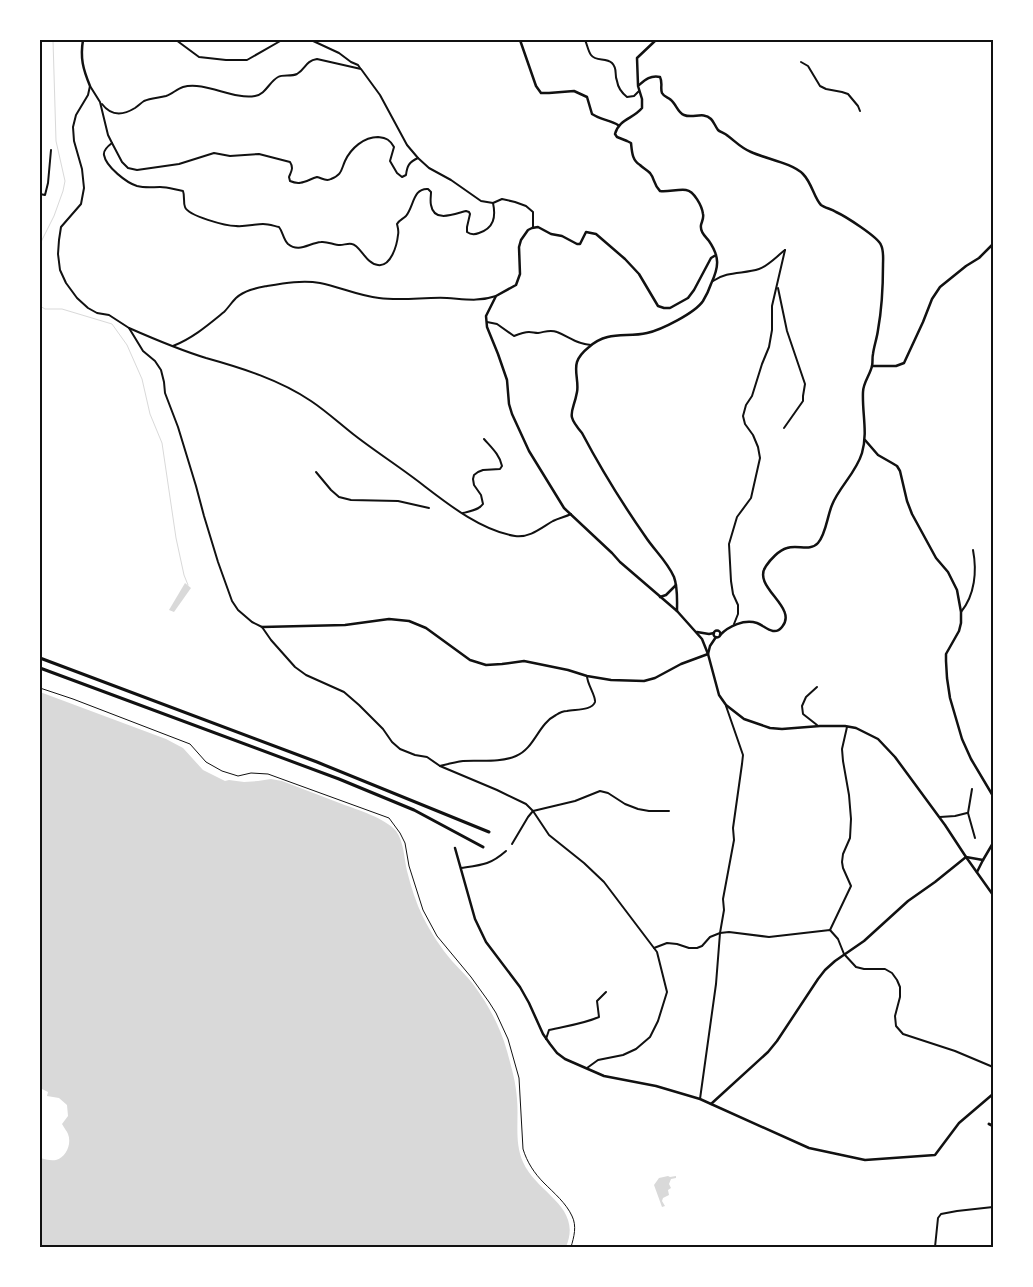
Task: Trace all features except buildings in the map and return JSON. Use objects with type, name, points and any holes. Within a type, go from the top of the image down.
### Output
[{"type":"highway","points":[[40,658],[317,762],[489,832]]},
{"type":"highway","points":[[40,668],[414,810],[483,847]]},
{"type":"street","points":[[83,40],[81,49],[82,64],[90,86],[100,102],[107,110],[114,114],[130,111],[144,101],[168,95],[184,87],[195,86],[244,96],[256,96],[278,77],[297,74],[307,62],[317,59],[361,69]]},
{"type":"street","points":[[176,40],[199,57],[226,60],[247,60],[282,40]]},
{"type":"street","points":[[310,40],[339,53],[358,65],[380,95],[407,145],[429,168],[451,180],[481,201],[493,203],[502,200],[526,206],[533,212],[532,228]]},
{"type":"street","points":[[520,40],[536,86],[541,93],[574,90],[587,97],[592,114],[618,125]]},
{"type":"street","points":[[585,40],[591,55],[596,59],[606,60],[617,70],[616,80],[622,93],[628,97],[634,96],[639,91]]},
{"type":"street","points":[[656,40],[637,58],[638,86],[642,99],[642,108],[618,125],[617,137],[631,143],[633,158],[637,164],[650,173],[655,186],[660,191],[686,190],[692,192],[703,211],[702,233],[716,255],[718,262],[717,271],[700,306],[665,326],[645,334],[609,336],[591,345],[583,352],[577,362],[578,383],[571,416],[646,538],[668,566],[676,585],[677,611]]},
{"type":"street","points":[[801,62],[808,66],[820,86],[848,94],[860,111]]},
{"type":"street","points":[[638,86],[647,78],[660,77],[662,93],[672,100],[681,114],[706,116],[711,119],[718,130],[726,134],[739,146],[750,152],[797,169],[810,180],[821,205],[838,212],[878,239],[882,247],[883,294],[872,366],[863,391],[865,440],[862,454],[832,505],[819,542],[810,548],[794,546],[781,550],[765,567],[764,579],[786,615],[782,628],[772,631],[758,623],[734,624],[720,634],[719,637],[716,637],[710,646],[708,654]]},
{"type":"street","points":[[90,86],[88,95],[76,115],[73,127],[74,141],[82,169],[84,188],[81,204],[62,227],[58,254],[60,270],[66,283],[77,298],[88,308],[97,313],[109,315],[128,328],[173,346],[282,385],[311,401],[440,499],[472,520],[515,536],[523,536],[534,533],[556,520],[571,514]]},
{"type":"street","points":[[100,102],[108,135],[122,162],[128,168],[137,170],[179,164],[214,153],[230,156],[259,154],[290,162],[292,170],[288,177],[290,181],[296,184],[317,177],[325,181],[332,179],[343,170],[352,150],[369,138],[377,137],[390,140],[394,147],[390,161],[397,173],[402,177],[406,175],[412,160],[418,158]]},
{"type":"street","points":[[112,143],[104,151],[104,156],[118,174],[128,182],[144,188],[165,188],[183,191],[185,207],[195,215],[234,226],[264,224],[279,227],[285,240],[296,248],[322,242],[339,245],[352,244],[376,265],[388,262],[399,233],[398,221],[406,216],[420,190],[424,189],[431,192],[430,203],[438,215],[468,212],[470,214],[466,227],[467,232],[475,235],[486,230],[491,225],[495,210],[493,203]]},
{"type":"street","points":[[40,194],[45,195],[48,182],[50,150]]},
{"type":"street","points":[[173,346],[185,341],[206,326],[225,311],[238,296],[253,288],[266,286],[303,282],[319,283],[378,298],[488,299],[516,285],[520,274],[521,240],[524,234],[532,228],[538,228],[551,234],[562,236],[577,244],[580,244],[586,232],[596,234],[639,274],[658,306],[664,308],[670,308],[688,298],[711,258],[716,255]]},
{"type":"street","points":[[872,366],[896,366],[904,363],[932,299],[940,287],[948,279],[979,258],[993,244]]},
{"type":"street","points":[[713,281],[727,274],[762,268],[785,250],[772,306],[772,330],[769,348],[743,416],[745,424],[753,435],[758,447],[760,458],[751,498],[737,517],[729,544],[731,581],[738,605],[738,614],[734,624]]},
{"type":"street","points":[[777,286],[787,331],[805,384],[803,401],[784,428]]},
{"type":"street","points":[[496,296],[486,316],[486,322],[507,380],[509,404],[512,414],[529,451],[564,508],[620,562],[677,611],[702,639],[719,695],[726,705],[743,755],[733,828],[734,840],[723,899],[724,910],[720,933],[716,984],[700,1099]]},
{"type":"street","points":[[486,322],[497,324],[514,336],[522,333],[538,333],[550,330],[574,342],[591,345]]},
{"type":"street","points":[[128,328],[143,351],[161,370],[164,393],[178,427],[218,562],[232,600],[238,610],[252,622],[262,627],[345,625],[389,619],[409,621],[426,628],[470,660],[486,665],[524,661],[611,680],[644,681],[655,678],[681,664],[708,654]]},
{"type":"street","points":[[463,513],[477,509],[483,504],[483,499],[474,485],[474,475],[483,470],[500,469],[502,466],[502,462],[484,439]]},
{"type":"street","points":[[865,440],[878,455],[897,466],[912,514],[936,558],[954,581],[960,600],[961,623],[959,631],[946,654],[950,698],[962,739],[971,759],[993,796]]},
{"type":"street","points":[[316,472],[338,497],[350,500],[398,501],[429,508]]},
{"type":"street","points":[[961,612],[968,604],[972,590],[975,574],[973,550]]},
{"type":"street","points":[[660,597],[666,595],[676,585]]},
{"type":"street","points":[[262,627],[295,667],[306,675],[344,692],[371,716],[400,749],[427,757],[440,766],[526,804],[549,835],[604,882],[657,952],[667,992],[658,1021],[650,1037],[636,1049],[623,1055],[598,1060],[587,1068]]},
{"type":"street","points":[[697,632],[709,634],[718,631],[720,634]]},
{"type":"street","points":[[714,633],[716,637]]},
{"type":"street","points":[[440,766],[463,761],[501,760],[517,756],[523,752],[548,719],[562,712],[592,706],[595,698],[589,686],[587,676]]},
{"type":"street","points":[[816,687],[806,697],[802,706],[804,714],[818,726]]},
{"type":"street","points":[[40,688],[190,744],[206,762],[222,771],[238,776],[251,773],[268,774],[389,818],[402,836],[418,896],[432,928],[471,976],[489,1002],[508,1039],[519,1078],[523,1149],[526,1160],[543,1182],[557,1195],[572,1216],[575,1234],[571,1247]]},
{"type":"street","points":[[726,705],[744,719],[770,728],[847,727],[856,728],[878,739],[886,746],[912,780],[993,895]]},
{"type":"street","points":[[830,930],[851,886],[842,862],[843,854],[850,838],[851,819],[849,795],[842,760],[842,749],[847,727]]},
{"type":"street","points":[[972,789],[968,813],[975,838]]},
{"type":"street","points":[[512,844],[533,812],[600,791],[608,793],[625,804],[638,809],[649,812],[669,810]]},
{"type":"street","points":[[938,817],[968,813]]},
{"type":"street","points":[[977,872],[993,844]]},
{"type":"street","points":[[455,848],[480,932],[494,954],[520,987],[546,1038],[557,1053],[565,1059],[604,1076],[656,1086],[700,1099],[808,1148],[865,1160],[934,1155],[959,1123],[993,1094]]},
{"type":"street","points":[[461,868],[489,863],[496,860],[506,850]]},
{"type":"street","points":[[711,1104],[768,1052],[825,970],[844,954],[864,941],[908,901],[966,857],[984,860]]},
{"type":"street","points":[[654,948],[667,943],[697,948],[702,946],[710,937],[729,932],[769,937],[830,930]]},
{"type":"street","points":[[830,930],[838,939],[844,954],[856,967],[885,969],[892,973],[900,987],[900,997],[895,1016],[896,1026],[903,1034],[955,1051],[993,1067]]},
{"type":"street","points":[[546,1038],[549,1030],[566,1027],[599,1016],[597,1001],[606,992]]},
{"type":"street","points":[[935,1247],[938,1218],[941,1214],[993,1208]]},
{"type":"shaded area","points":[[185,583],[191,588],[174,612],[169,610]]},
{"type":"shaded area","points":[[40,692],[166,739],[183,748],[203,770],[225,781],[244,782],[271,779],[282,781],[371,815],[385,822],[396,831],[402,845],[407,871],[420,912],[444,951],[471,981],[489,1007],[501,1033],[516,1086],[520,1154],[530,1173],[564,1211],[570,1233],[566,1247],[40,1247],[40,1158],[56,1160],[63,1156],[69,1146],[69,1138],[62,1124],[68,1116],[67,1105],[59,1098],[47,1096],[48,1092],[40,1088]]},
{"type":"shaded area","points":[[676,1176],[676,1178],[671,1179],[669,1184],[671,1188],[668,1190],[669,1195],[663,1198],[662,1201],[665,1206],[662,1207],[654,1185],[659,1178]]},
{"type":"waterway","points":[[40,244],[54,216],[65,181],[56,141],[53,40]]},
{"type":"waterway","points":[[40,306],[45,309],[62,309],[112,324],[127,345],[142,379],[150,414],[162,443],[176,538],[188,585]]}]
